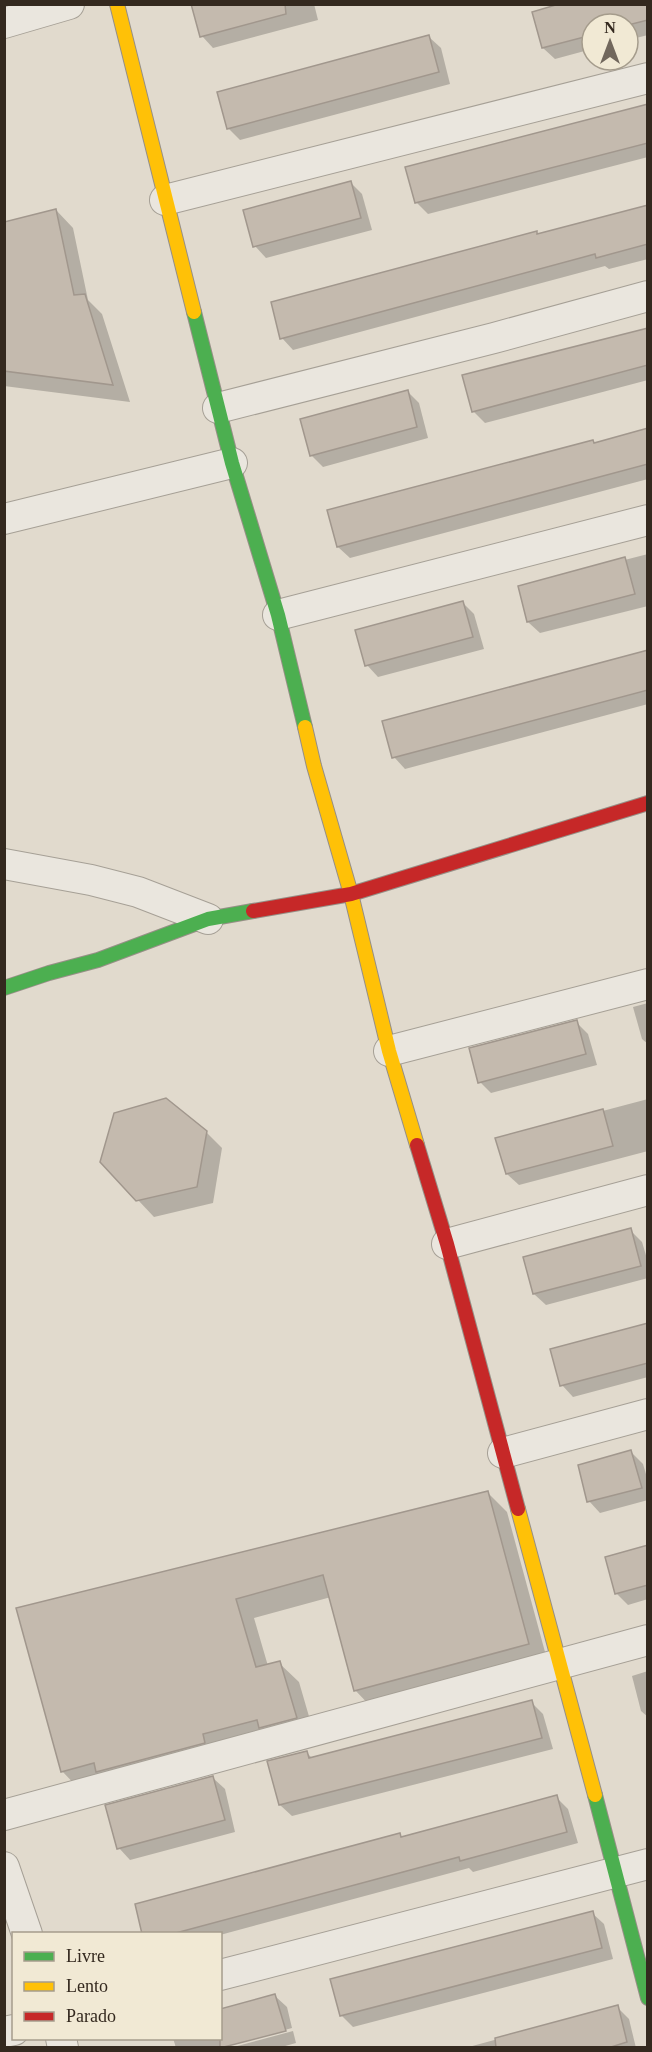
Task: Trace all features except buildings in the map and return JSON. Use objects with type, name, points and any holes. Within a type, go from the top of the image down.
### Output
[{"type":"street","points":[[4,23],[69,4]]},
{"type":"street","points":[[117,4],[232,463],[278,615],[314,766],[351,894],[389,1051],[447,1244],[648,1998]]},
{"type":"street","points":[[165,200],[648,78]]},
{"type":"street","points":[[218,408],[483,341],[648,296]]},
{"type":"street","points":[[4,519],[232,463]]},
{"type":"street","points":[[278,615],[648,520]]},
{"type":"street","points":[[4,988],[98,960],[208,919],[351,894],[648,803]]},
{"type":"street","points":[[4,864],[91,880],[138,892],[208,919]]},
{"type":"street","points":[[389,1051],[648,984]]},
{"type":"street","points":[[447,1244],[648,1190]]},
{"type":"street","points":[[503,1453],[648,1414]]},
{"type":"street","points":[[4,1815],[648,1640]]},
{"type":"street","points":[[222,1974],[648,1864]]},
{"type":"street","points":[[4,1867],[26,1932]]},
{"type":"traffic: fast","points":[[194,312],[232,463],[278,615],[305,727]]},
{"type":"traffic: fast","points":[[4,988],[98,960],[208,919],[253,911]]},
{"type":"traffic: fast","points":[[595,1795],[648,1998]]},
{"type":"traffic: slow","points":[[117,4],[194,312]]},
{"type":"traffic: slow","points":[[305,727],[351,894],[389,1051],[417,1145]]},
{"type":"traffic: slow","points":[[518,1509],[595,1795]]},
{"type":"traffic: jam","points":[[253,911],[351,894],[648,803]]},
{"type":"traffic: jam","points":[[417,1145],[447,1244],[518,1509]]}]
